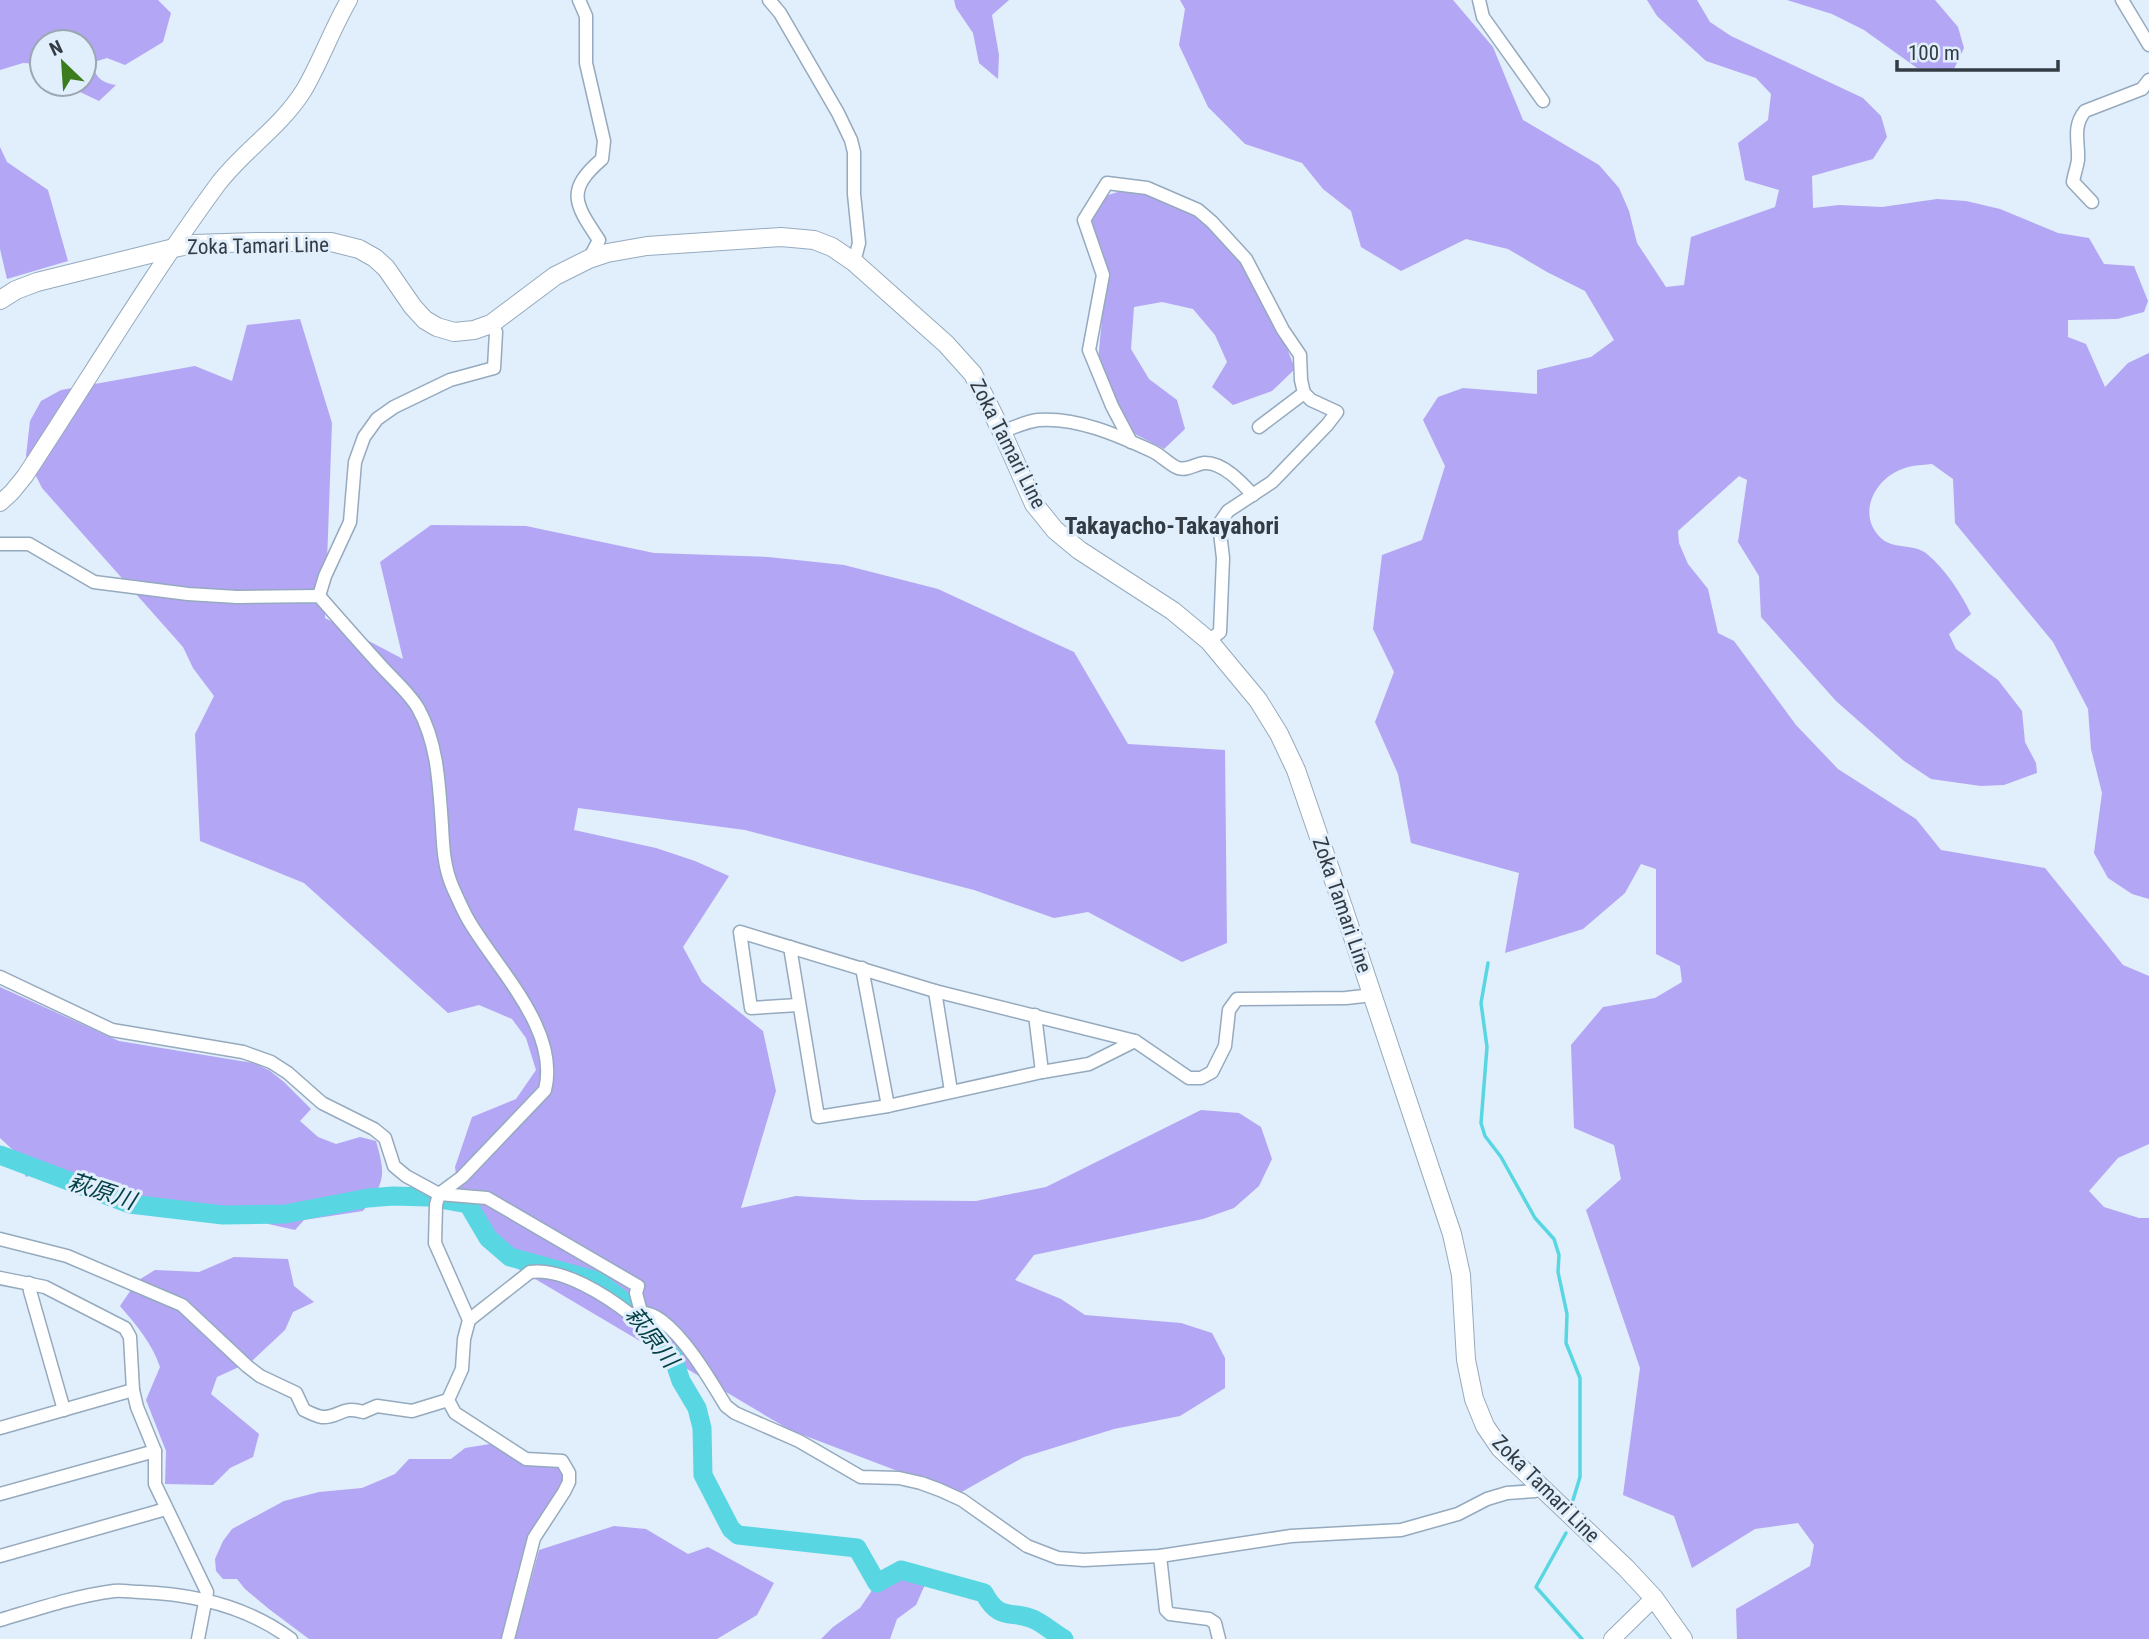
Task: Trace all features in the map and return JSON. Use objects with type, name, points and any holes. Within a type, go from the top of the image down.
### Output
[{"type":"main road","name":"Zoka Tamari Line","points":[[0,300],[37,282],[194,244],[331,242],[359,249],[375,258],[386,268],[425,320],[454,332],[474,330],[491,324],[555,276],[607,253],[648,246],[781,237],[814,240],[832,247],[855,262],[955,354],[973,374],[1034,504],[1055,530],[1079,550],[1173,611],[1209,641],[1258,700],[1279,734],[1296,770],[1452,1234],[1461,1275],[1466,1360],[1474,1399],[1485,1426],[1500,1448],[1654,1598],[1683,1639]]},
{"type":"street","points":[[0,503],[25,476],[174,248],[229,172],[292,107],[304,89],[349,0]]},
{"type":"street","points":[[579,0],[586,16],[586,63],[604,141],[602,159],[585,173],[578,186],[577,199],[598,240],[589,259]]},
{"type":"street","points":[[769,0],[780,13],[838,113],[855,152],[854,194],[859,243],[855,262]]},
{"type":"street","points":[[1479,0],[1483,17],[1543,101]]},
{"type":"street","points":[[2122,0],[2149,46]]},
{"type":"street","points":[[2092,202],[2073,182],[2078,161],[2076,131],[2079,118],[2085,111],[2141,89],[2149,80]]},
{"type":"street","points":[[1131,442],[1112,406],[1089,350],[1102,275],[1084,220],[1107,183],[1147,188],[1198,209],[1212,222],[1246,260],[1283,330],[1300,355],[1304,393],[1311,400],[1337,412],[1272,482],[1228,511],[1219,524],[1223,558],[1220,632],[1209,641]]},
{"type":"street","points":[[319,596],[325,576],[350,522],[355,462],[364,437],[377,419],[394,407],[450,380],[494,368],[496,332],[491,324]]},
{"type":"street","points":[[1259,427],[1304,393]]},
{"type":"street","points":[[1002,432],[1024,423],[1056,420],[1103,431],[1164,457],[1180,469],[1205,463],[1220,468],[1241,481],[1252,495]]},
{"type":"street","points":[[0,544],[29,544],[94,582],[187,594],[237,597],[319,596],[416,705],[431,737],[438,775],[444,860],[449,880],[469,922],[507,976],[541,1035],[547,1057],[548,1076],[545,1090],[462,1177],[439,1194],[435,1243],[469,1320]]},
{"type":"street","points":[[798,1005],[751,1008],[740,932],[936,991],[1135,1041],[1189,1078],[1201,1078],[1212,1072],[1225,1046],[1229,1010],[1237,999],[1346,998],[1373,995]]},
{"type":"street","points":[[790,947],[818,1118],[1042,1072],[1089,1065],[1135,1041]]},
{"type":"street","points":[[862,968],[888,1105]]},
{"type":"street","points":[[0,977],[112,1030],[243,1052],[271,1062],[322,1103],[374,1129],[385,1138],[394,1166],[406,1176],[439,1194],[487,1198],[638,1286],[636,1313]]},
{"type":"street","points":[[936,991],[951,1091]]},
{"type":"street","points":[[1035,1015],[1042,1072]]},
{"type":"street","points":[[0,1239],[67,1256],[182,1305],[247,1366],[260,1376],[296,1393],[304,1410],[321,1417],[344,1409],[363,1412],[377,1406],[412,1411],[448,1400],[462,1369],[464,1339],[469,1320],[530,1272],[538,1271],[570,1279],[597,1290],[636,1313],[661,1320],[683,1342],[726,1406],[735,1413],[799,1441],[861,1477],[899,1478],[940,1490],[962,1500],[1027,1546],[1058,1558],[1084,1560],[1160,1556],[1290,1536],[1401,1530],[1458,1514],[1487,1499],[1507,1493],[1535,1491],[1541,1487]]},
{"type":"street","points":[[0,1278],[45,1287],[125,1328],[130,1337],[133,1390],[155,1451],[155,1484],[207,1592],[198,1639]]},
{"type":"street","points":[[29,1283],[64,1410]]},
{"type":"street","points":[[0,1427],[133,1390]]},
{"type":"street","points":[[448,1400],[455,1413],[511,1450],[527,1459],[562,1461],[569,1473],[569,1482],[564,1492],[534,1538],[508,1639]]},
{"type":"street","points":[[0,1494],[155,1451]]},
{"type":"street","points":[[0,1556],[166,1510]]},
{"type":"street","points":[[1160,1556],[1166,1610],[1170,1614],[1209,1619],[1215,1623],[1219,1639]]},
{"type":"street","points":[[0,1620],[68,1600],[116,1591],[165,1593],[206,1600],[248,1613],[291,1639]]},
{"type":"street","points":[[1612,1639],[1654,1598]]},
{"type":"shaded area","points":[[0,0],[158,0],[171,13],[163,42],[125,65],[107,58],[98,61],[98,28],[28,28],[28,63],[0,70]]},
{"type":"shaded area","points":[[954,0],[1009,0],[992,15],[999,55],[998,79],[979,63],[973,33],[956,8]]},
{"type":"shaded area","points":[[1180,0],[1453,0],[1493,47],[1523,120],[1599,165],[1619,188],[1629,211],[1637,243],[1666,287],[1684,285],[1691,237],[1775,207],[1779,190],[1745,180],[1738,143],[1768,120],[1771,94],[1756,78],[1706,61],[1657,16],[1647,0],[1697,0],[1710,22],[1731,36],[1863,98],[1881,116],[1887,137],[1873,159],[1812,176],[1813,208],[1839,205],[1882,207],[1937,199],[1966,201],[2000,209],[2058,233],[2089,238],[2104,264],[2134,266],[2148,301],[2144,312],[2117,319],[2068,320],[2068,337],[2086,344],[2105,387],[2128,363],[2149,353],[2149,899],[2132,894],[2108,878],[2094,853],[2102,793],[2091,749],[2088,709],[2053,642],[1955,523],[1953,479],[1932,464],[1911,466],[1894,473],[1877,488],[1872,498],[1870,519],[1882,539],[1922,551],[1946,574],[1971,614],[1949,634],[1956,649],[1998,680],[2022,711],[2025,742],[2036,763],[2037,773],[2004,785],[1981,786],[1931,779],[1904,761],[1836,701],[1761,617],[1759,576],[1738,542],[1747,480],[1739,476],[1678,531],[1679,543],[1688,564],[1708,589],[1718,633],[1734,641],[1796,725],[1838,769],[1916,819],[1941,850],[2045,868],[2123,965],[2149,976],[2149,1144],[2118,1158],[2089,1191],[2104,1207],[2139,1218],[2149,1218],[2149,1639],[1737,1639],[1736,1609],[1810,1566],[1814,1545],[1798,1523],[1755,1529],[1692,1568],[1674,1516],[1623,1495],[1640,1368],[1586,1210],[1621,1179],[1614,1145],[1574,1128],[1571,1045],[1603,1007],[1655,998],[1682,982],[1680,966],[1656,954],[1656,869],[1641,864],[1625,893],[1583,929],[1505,953],[1519,873],[1411,843],[1398,774],[1375,722],[1394,672],[1373,629],[1382,555],[1422,540],[1445,466],[1423,420],[1438,397],[1463,388],[1537,394],[1537,370],[1591,357],[1614,340],[1585,291],[1508,249],[1466,239],[1401,271],[1361,247],[1351,211],[1323,189],[1302,163],[1245,144],[1208,107],[1179,45],[1185,9]]},
{"type":"shaded area","points":[[1787,0],[1935,0],[1958,27],[1964,48],[1954,69],[1917,68],[1864,30],[1832,14]]},
{"type":"shaded area","points":[[98,76],[104,82],[116,85],[99,101],[93,98],[98,98]]},
{"type":"shaded area","points":[[0,147],[7,162],[48,190],[68,261],[7,279],[0,249]]},
{"type":"shaded area","points":[[1121,191],[1153,194],[1197,214],[1244,262],[1280,330],[1295,369],[1272,391],[1233,405],[1212,387],[1227,362],[1215,335],[1193,309],[1162,302],[1134,307],[1131,349],[1149,379],[1177,400],[1185,429],[1164,449],[1129,431],[1098,361],[1106,276],[1090,224],[1105,196]]},
{"type":"shaded area","points":[[300,319],[332,423],[325,618],[403,659],[380,562],[431,525],[526,526],[654,553],[768,557],[844,565],[938,589],[1074,652],[1128,744],[1225,750],[1227,943],[1182,962],[1088,912],[1054,918],[974,890],[745,830],[578,808],[574,830],[656,848],[729,876],[683,947],[702,982],[763,1031],[776,1091],[741,1208],[796,1196],[861,1200],[976,1201],[1046,1187],[1201,1110],[1239,1113],[1261,1127],[1272,1159],[1259,1186],[1234,1208],[1203,1219],[1034,1255],[1015,1280],[1061,1299],[1085,1315],[1181,1323],[1212,1333],[1225,1358],[1225,1388],[1180,1416],[1114,1429],[1024,1457],[958,1494],[790,1430],[515,1267],[477,1234],[459,1196],[455,1167],[472,1117],[516,1099],[536,1070],[526,1038],[512,1019],[479,1005],[448,1013],[304,883],[200,841],[195,734],[214,696],[193,668],[183,647],[42,488],[26,456],[30,421],[41,401],[61,390],[195,366],[232,381],[247,325]]},
{"type":"shaded area","points":[[0,987],[119,1041],[253,1063],[269,1070],[311,1109],[300,1121],[318,1137],[336,1144],[360,1137],[376,1141],[382,1178],[376,1193],[363,1211],[304,1220],[295,1230],[225,1214],[106,1205],[51,1168],[26,1177],[14,1151],[0,1138]]},
{"type":"shaded area","points":[[234,1257],[288,1259],[294,1286],[314,1302],[293,1312],[285,1330],[252,1361],[217,1377],[211,1394],[259,1434],[253,1457],[230,1468],[213,1485],[165,1484],[166,1451],[146,1400],[160,1367],[148,1342],[120,1306],[137,1281],[155,1270],[199,1272]]},
{"type":"shaded area","points":[[490,1444],[527,1463],[556,1464],[563,1471],[565,1482],[530,1536],[502,1639],[309,1639],[245,1589],[237,1579],[223,1579],[216,1571],[215,1559],[232,1529],[284,1501],[319,1492],[362,1488],[395,1474],[409,1459],[451,1459],[465,1448]]},
{"type":"shaded area","points":[[614,1526],[646,1529],[688,1554],[708,1547],[774,1583],[757,1615],[717,1639],[515,1639],[539,1550]]},
{"type":"shaded area","points":[[903,1572],[927,1580],[916,1605],[897,1619],[890,1639],[821,1639],[860,1608],[877,1583]]},
{"type":"waterway","points":[[1488,963],[1481,1003],[1487,1047],[1481,1123],[1485,1136],[1501,1157],[1535,1218],[1554,1239],[1559,1255],[1558,1272],[1567,1314],[1566,1343],[1580,1378],[1580,1477],[1573,1500]]},
{"type":"waterway","name":"萩原川","points":[[0,1155],[130,1204],[223,1215],[285,1214],[368,1198],[393,1196],[428,1197],[468,1204],[488,1238],[510,1257],[597,1281],[633,1308],[646,1331],[673,1357],[681,1381],[697,1408],[702,1428],[703,1475],[731,1529],[738,1535],[857,1548],[877,1583],[901,1570],[984,1593],[1001,1612],[1035,1620],[1064,1639]]},
{"type":"waterway","points":[[1566,1533],[1536,1587],[1582,1639]]},
{"type":"district","name":"Takayacho-Takayahori","points":[[1172,526]]}]
